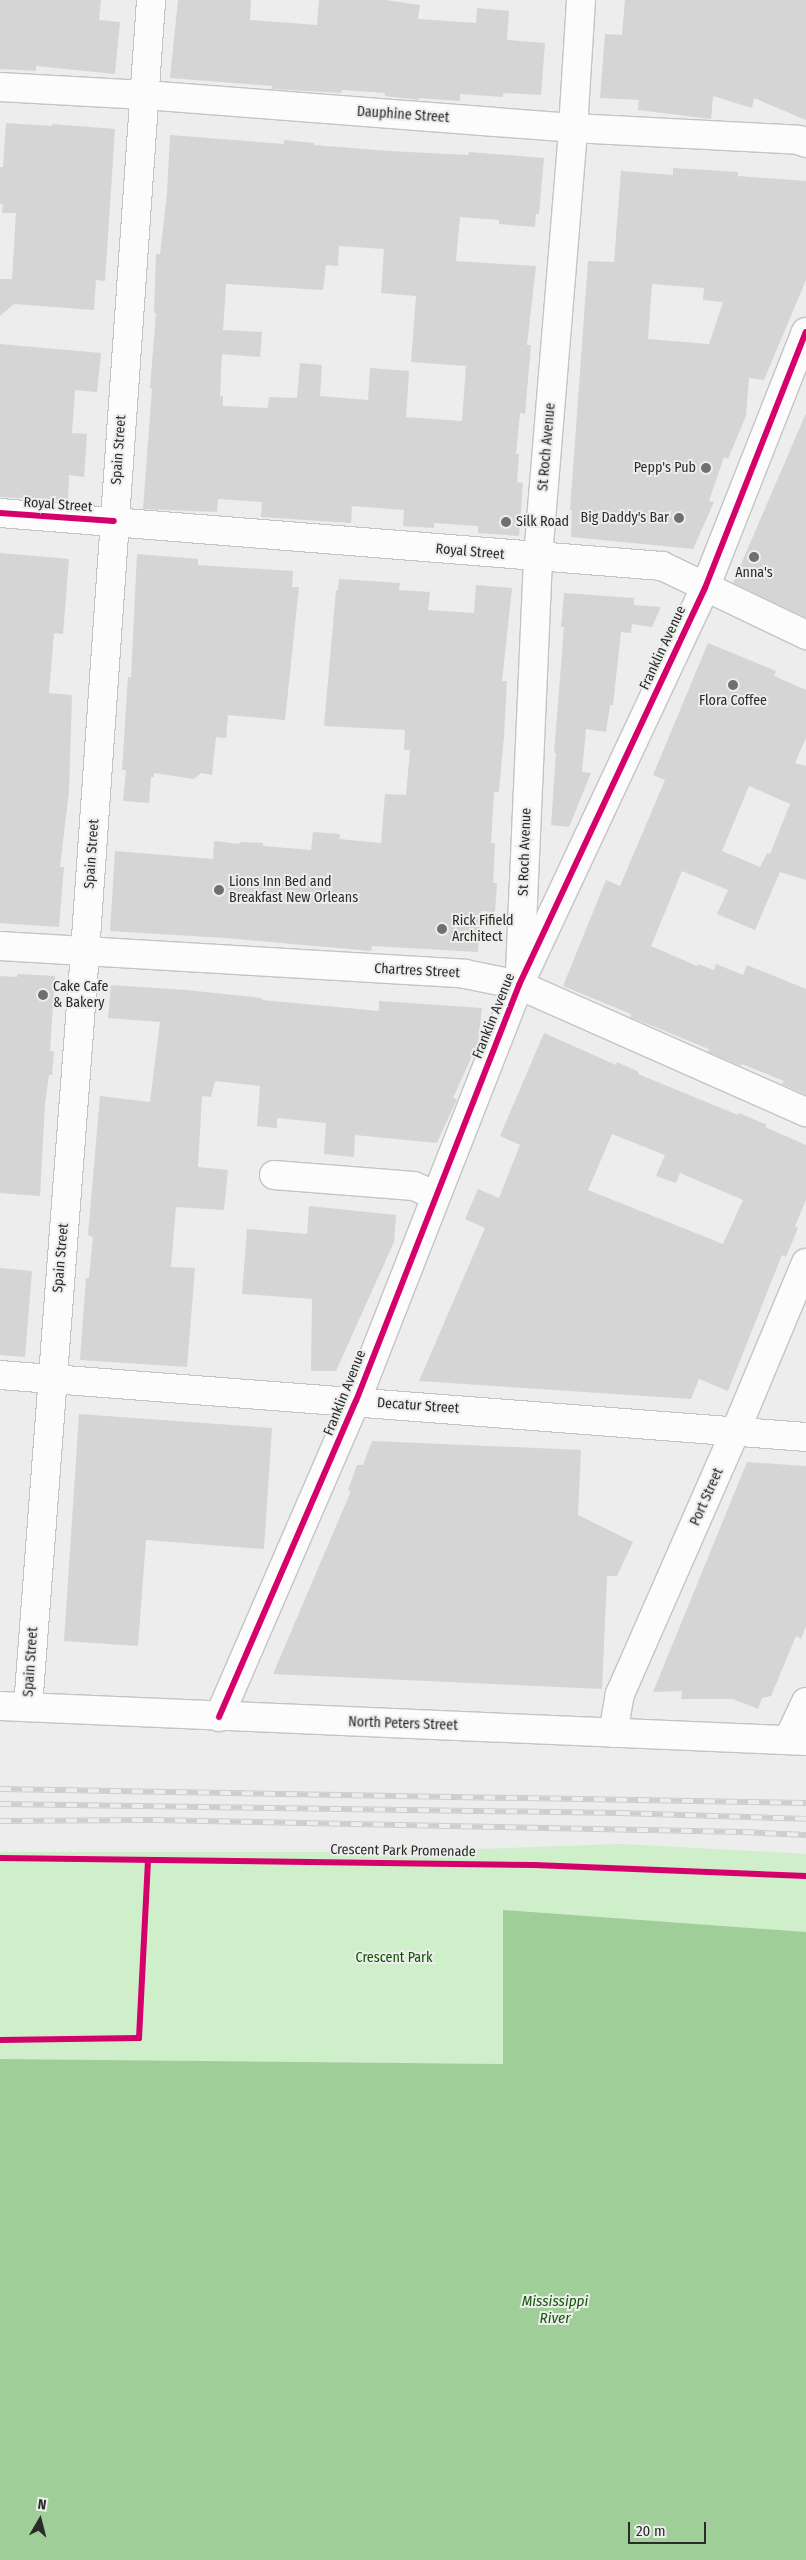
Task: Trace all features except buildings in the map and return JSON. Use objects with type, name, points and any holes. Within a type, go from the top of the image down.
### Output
[{"type":"street","name":"Spain Street","points":[[28,1707],[85,952],[151,0]]},
{"type":"street","name":"St Roch Avenue","points":[[520,985],[538,557],[573,128],[581,0]]},
{"type":"street","name":"Dauphine Street","points":[[0,87],[145,95],[573,128],[799,140],[806,143]]},
{"type":"street","name":"Franklin Avenue","points":[[219,1717],[356,1401],[520,985],[705,588],[806,332]]},
{"type":"street","name":"Royal Street","points":[[0,513],[662,566],[806,636]]},
{"type":"street","name":"Chartres Street","points":[[0,946],[465,974],[520,985],[806,1112]]},
{"type":"street","points":[[274,1175],[414,1186],[436,1196]]},
{"type":"street","name":"Port Street","points":[[613,1733],[620,1694],[736,1430],[806,1263]]},
{"type":"street","name":"Decatur Street","points":[[0,1375],[806,1436]]},
{"type":"street","points":[[797,1741],[806,1702]]},
{"type":"street","name":"North Peters Street","points":[[0,1706],[797,1741]]},
{"type":"green space","name":"Crescent Park","points":[[621,1844],[806,1854],[806,1932],[503,1910],[503,2064],[0,2059],[0,1852],[394,1852]]},
{"type":"water","name":"Mississippi River","points":[[503,1910],[806,1932],[806,2560],[0,2560],[0,2059],[503,2064]]},
{"type":"railway","points":[[0,1789],[806,1803]]},
{"type":"railway","points":[[0,1804],[619,1813],[806,1819]]},
{"type":"railway","points":[[0,1821],[153,1820],[743,1832],[806,1835]]},
{"type":"cycle path","points":[[219,1717],[356,1401],[519,985],[705,588],[806,332]]},
{"type":"cycle path","points":[[0,513],[114,521]]},
{"type":"cycle path","name":"Crescent Park Promenade","points":[[0,1858],[534,1865],[806,1876]]},
{"type":"cycle path","points":[[0,2040],[139,2038],[148,1860]]},
{"type":"place","name":"Pepp's Pub","points":[[706,468]]},
{"type":"place","name":"Big Daddy's Bar","points":[[679,518]]},
{"type":"place","name":"Silk Road","points":[[506,522]]},
{"type":"place","name":"Anna's","points":[[754,557]]},
{"type":"place","name":"Flora Coffee","points":[[733,685]]},
{"type":"place","name":"Lions Inn Bed and Breakfast New Orleans","points":[[219,890]]},
{"type":"place","name":"Rick Fifield Architect","points":[[442,929]]},
{"type":"place","name":"Cake Cafe & Bakery","points":[[43,995]]}]
